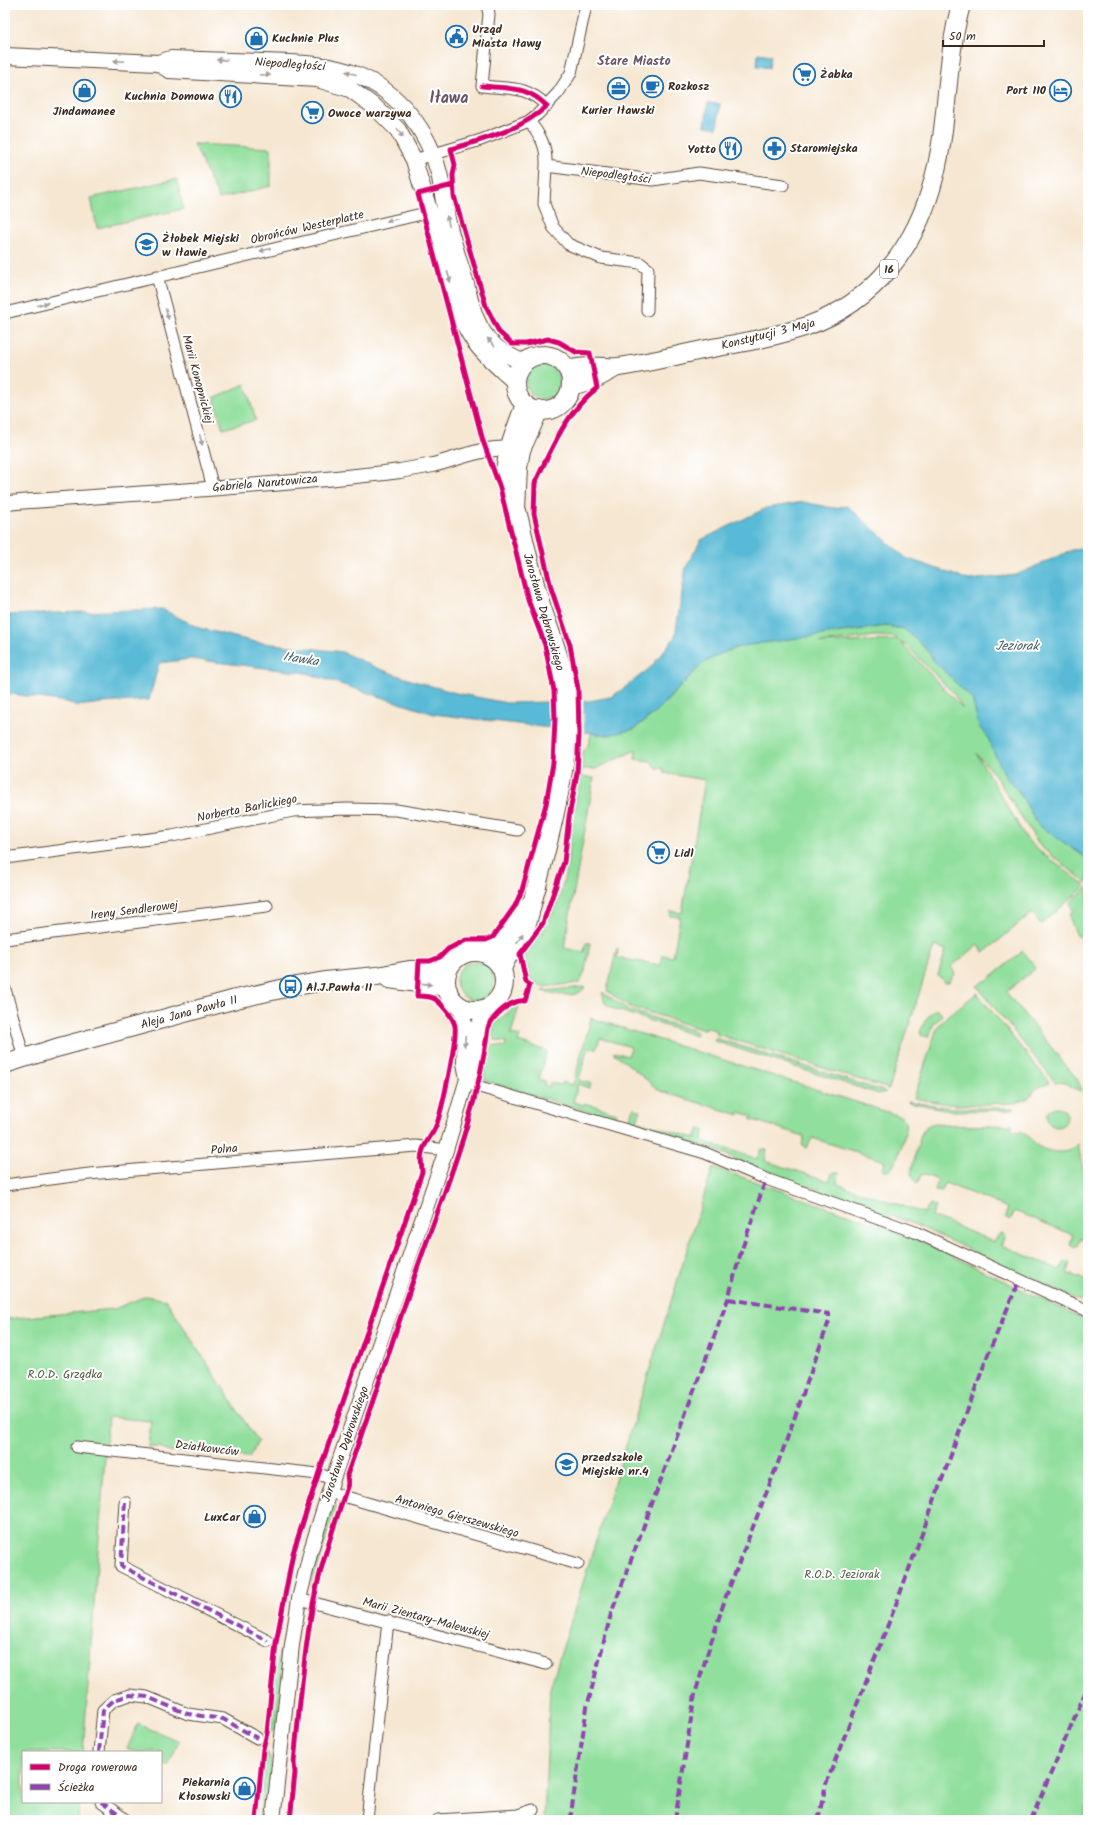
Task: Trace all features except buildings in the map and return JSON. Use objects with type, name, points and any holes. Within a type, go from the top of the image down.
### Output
[{"type":"main road","name":"Konstytucji 3 Maja","points":[[570,378],[593,366],[617,367],[734,344],[807,326],[841,311],[858,299],[888,270],[911,239],[920,221],[934,178],[954,36],[961,5]]},
{"type":"main road","name":"Niepodległości","points":[[5,56],[158,63],[171,59],[309,64],[337,68],[356,74],[373,82],[398,101],[418,126],[433,154],[442,187],[448,223],[475,316],[481,330],[492,344],[501,351],[523,363]]},
{"type":"main road","name":"Niepodległości","points":[[158,63],[169,70],[317,79],[336,83],[364,97],[387,118],[400,134],[414,160],[461,316],[469,335],[480,349],[515,382]]},
{"type":"main road","points":[[547,355],[562,361],[570,378],[568,396],[560,405],[550,410],[532,407],[520,398],[515,382],[523,363],[532,357],[547,355]]},
{"type":"main road","name":"Jarosława Dąbrowskiego","points":[[502,970],[505,960],[523,934],[528,922],[531,903],[557,806],[564,770],[566,748],[565,690],[558,656],[541,605],[516,509],[506,486],[506,468],[516,449],[532,407]]},
{"type":"main road","name":"Jarosława Dąbrowskiego","points":[[484,953],[493,950],[500,943],[516,918],[531,903]]},
{"type":"main road","points":[[466,953],[484,953],[491,956],[502,970],[504,977],[502,993],[498,999],[486,1008],[472,1010],[459,1004],[450,995],[446,980],[452,963],[466,953]]},
{"type":"main road","name":"Aleja Jana Pawła II","points":[[5,1064],[236,999],[325,981],[377,976],[409,970],[442,969],[452,963]]},
{"type":"main road","name":"Aleja Jana Pawła II","points":[[377,976],[440,986],[448,990]]},
{"type":"street","points":[[487,5],[489,14],[482,86],[528,91],[538,97],[547,106]]},
{"type":"street","points":[[414,160],[481,140],[529,121],[547,106],[565,84],[571,73],[586,5]]},
{"type":"street","points":[[529,121],[544,143],[547,154],[544,204],[553,226],[568,244],[601,258],[640,263],[648,269],[647,310]]},
{"type":"street","name":"Niepodległości","points":[[546,166],[653,180],[699,173],[783,185]]},
{"type":"street","name":"Obrońców Westerplatte","points":[[5,314],[157,276],[430,212]]},
{"type":"street","name":"Marii Konopnickiej","points":[[157,276],[213,488]]},
{"type":"street","name":"Gabriela Narutowicza","points":[[5,503],[213,488],[401,471],[433,465],[499,447],[516,449]]},
{"type":"street","name":"Norberta Barlickiego","points":[[5,858],[172,836],[293,811],[347,809],[396,810],[518,830]]},
{"type":"street","name":"Ireny Sendlerowej","points":[[5,939],[267,906]]},
{"type":"street","points":[[5,989],[24,1058]]},
{"type":"street","name":"Jarosława Dąbrowskiego","points":[[459,1004],[465,1023],[464,1064],[466,1081]]},
{"type":"street","name":"Jarosława Dąbrowskiego","points":[[273,1820],[292,1645],[299,1599],[311,1550],[331,1485],[446,1150],[466,1081],[473,1066],[479,1024],[486,1008]]},
{"type":"street","points":[[466,1081],[705,1152],[766,1179],[915,1232],[1088,1311]]},
{"type":"street","name":"Polna","points":[[5,1185],[89,1174],[416,1146],[446,1150]]},
{"type":"street","name":"Działkowców","points":[[77,1447],[318,1474],[331,1485]]},
{"type":"street","name":"Antoniego Gierszewskiego","points":[[331,1485],[578,1564]]},
{"type":"street","points":[[125,1502],[121,1566],[268,1641]]},
{"type":"street","name":"Marii Zientary-Malewskiej","points":[[299,1599],[388,1621],[546,1664]]},
{"type":"street","points":[[367,1820],[388,1621]]},
{"type":"street","points":[[99,1751],[103,1710],[114,1700],[130,1695],[147,1697],[188,1714],[223,1719],[257,1738]]},
{"type":"street","points":[[102,1803],[126,1820]]},
{"type":"street","points":[[438,1820],[518,1815],[533,1810]]},
{"type":"green space","points":[[194,144],[271,148],[271,186],[219,199]]},
{"type":"green space","points":[[177,179],[183,209],[97,228],[91,198]]},
{"type":"green space","points":[[546,365],[555,370],[559,375],[559,389],[555,394],[550,398],[540,399],[536,398],[527,389],[526,379],[527,375],[536,366]]},
{"type":"green space","points":[[245,384],[256,420],[223,429],[214,398]]},
{"type":"green space","points":[[885,626],[904,629],[930,652],[933,660],[972,699],[1088,843],[1088,884],[1040,846],[994,774],[976,753],[1026,838],[1038,850],[1086,886],[1041,924],[1032,913],[986,951],[984,952],[978,945],[951,967],[955,974],[949,982],[944,982],[938,975],[946,950],[934,946],[889,1089],[716,1034],[717,1031],[706,1027],[704,1030],[629,1006],[607,991],[617,948],[617,958],[661,965],[663,955],[673,957],[680,917],[670,916],[671,911],[682,913],[705,780],[664,773],[664,769],[657,768],[650,761],[635,759],[636,750],[595,769],[584,769],[581,772],[583,751],[588,746],[592,732],[597,735],[634,729],[656,712],[702,664],[722,653],[742,646]],"holes":[[[876,636],[894,637],[898,640],[820,643]],[[900,642],[908,647],[954,694],[963,709]]]},
{"type":"green space","points":[[581,776],[594,778],[564,948],[584,952],[586,943],[590,943],[585,971],[580,983],[542,987],[530,982],[525,956],[550,920],[560,896],[567,867],[573,818]]},
{"type":"green space","points":[[1088,887],[1088,947],[1086,945],[1085,937],[1077,936],[1069,916],[1073,911],[1070,903]]},
{"type":"green space","points":[[1023,951],[1036,968],[1006,992],[1077,1079],[1082,1090],[1080,1091],[1065,1083],[1055,1082],[977,986],[985,980],[986,981]]},
{"type":"green space","points":[[475,962],[488,968],[494,981],[488,994],[475,1000],[462,994],[456,981],[462,968]]},
{"type":"green space","points":[[585,987],[577,994],[571,995],[543,991]]},
{"type":"green space","points":[[602,992],[629,1010],[697,1032],[696,1036],[611,1008],[605,1003]]},
{"type":"green space","points":[[977,993],[1050,1083],[1037,1088],[1027,1099],[1016,1103],[954,1105],[914,1098],[937,1028],[944,1019]]},
{"type":"green space","points":[[520,1003],[511,1034],[520,1036],[518,1042],[547,1051],[539,1079],[545,1081],[544,1085],[549,1087],[550,1083],[561,1085],[563,1082],[573,1085],[591,1018],[900,1116],[905,1121],[906,1127],[903,1140],[893,1166],[891,1169],[882,1171],[885,1161],[812,1138],[807,1148],[802,1145],[804,1136],[750,1119],[753,1116],[739,1112],[739,1115],[660,1091],[614,1054],[614,1052],[628,1056],[631,1047],[600,1038],[596,1049],[588,1047],[579,1080],[591,1083],[589,1088],[578,1084],[573,1102],[584,1105],[585,1103],[617,1113],[614,1119],[486,1081],[484,1077],[490,1048],[493,1045],[505,1047],[506,1042],[495,1040],[492,1036],[494,1024]]},
{"type":"green space","points":[[934,1010],[938,1010],[942,1015],[933,1025],[928,1037],[921,1035],[920,1032],[926,1019]]},
{"type":"green space","points":[[715,1038],[886,1092],[879,1094],[714,1041]]},
{"type":"green space","points":[[908,1101],[953,1108],[1014,1108],[1014,1110],[954,1111]]},
{"type":"green space","points":[[1057,1107],[1064,1110],[1067,1117],[1064,1124],[1057,1127],[1050,1124],[1047,1117],[1050,1110]]},
{"type":"green space","points":[[634,1108],[640,1111],[637,1121],[695,1138],[699,1129],[704,1130],[703,1141],[757,1159],[761,1149],[767,1150],[765,1161],[829,1181],[833,1172],[839,1172],[837,1184],[924,1213],[930,1204],[935,1206],[932,1216],[994,1242],[1000,1233],[1005,1236],[1001,1245],[1060,1270],[1065,1261],[1070,1262],[1067,1273],[1088,1281],[1088,1305],[918,1226],[893,1216],[889,1218],[875,1213],[874,1209],[761,1171],[721,1152],[629,1123],[632,1110]]},
{"type":"green space","points":[[935,1123],[965,1126],[1012,1125],[1012,1131],[1023,1132],[1041,1148],[1058,1152],[1064,1152],[1074,1148],[1078,1144],[1088,1196],[1088,1241],[1080,1238],[1077,1246],[1075,1247],[1070,1244],[1073,1235],[1015,1211],[1010,1220],[1005,1217],[1008,1208],[945,1183],[941,1192],[935,1191],[938,1180],[922,1174],[917,1183],[911,1175],[918,1144],[924,1129]]},
{"type":"green space","name":"R.O.D. Jeziorak","points":[[713,1167],[912,1237],[1088,1321],[1088,1803],[1082,1820],[544,1820],[550,1688]]},
{"type":"green space","name":"R.O.D. Grządka","points":[[146,1296],[166,1300],[258,1442],[249,1457],[166,1451],[160,1447],[148,1447],[151,1421],[108,1417],[83,1751],[22,1751],[22,1803],[79,1803],[78,1820],[5,1820],[5,1319],[114,1309]]},
{"type":"green space","points":[[337,1505],[321,1555],[313,1593],[312,1578],[320,1539],[330,1511]]},
{"type":"green space","points":[[279,1652],[283,1663],[277,1728],[271,1732]]},
{"type":"green space","points":[[138,1724],[179,1741],[168,1766],[162,1764],[162,1751],[132,1751],[127,1749]]},
{"type":"green space","points":[[266,1751],[272,1764],[266,1820],[260,1820]]},
{"type":"water","points":[[758,53],[771,55],[769,68],[757,66]]},
{"type":"water","points":[[708,103],[720,104],[717,128],[705,126]]},
{"type":"water","name":"Jeziorak","points":[[803,502],[833,508],[847,506],[906,558],[969,580],[1016,575],[1072,550],[1088,548],[1088,859],[1038,825],[1019,792],[1006,777],[988,737],[979,727],[972,699],[933,660],[929,652],[904,629],[885,626],[742,646],[722,653],[702,664],[656,712],[634,729],[609,735],[434,714],[306,673],[191,659],[159,663],[149,700],[77,706],[67,702],[5,693],[5,615],[162,609],[199,628],[255,642],[342,652],[377,668],[414,681],[456,693],[507,703],[589,701],[611,697],[650,668],[675,637],[686,567],[701,540],[766,508]]},
{"type":"pier","points":[[583,699],[584,733],[551,729],[550,700]]},
{"type":"marked path","points":[[570,1820],[587,1707],[611,1614],[728,1299],[741,1252],[766,1179]]},
{"type":"marked path","points":[[818,1820],[826,1784],[898,1599],[987,1357],[1019,1281]]},
{"type":"marked path","points":[[675,1820],[695,1694],[706,1658],[726,1596],[783,1450],[829,1321],[829,1314],[728,1299]]},
{"type":"marked path","points":[[125,1502],[121,1566],[268,1641]]},
{"type":"marked path","points":[[1031,1820],[1088,1686]]},
{"type":"marked path","points":[[99,1751],[103,1710],[114,1700],[130,1695],[147,1697],[188,1714],[223,1719],[257,1738]]},
{"type":"marked path","points":[[102,1803],[126,1820]]},
{"type":"cycle path","points":[[290,1820],[295,1773],[294,1763],[306,1647],[315,1593],[323,1562],[348,1484],[347,1475],[462,1142],[477,1086],[488,1028],[490,1023],[503,1009],[519,1001],[525,1001],[530,985],[526,982],[520,954],[543,923],[564,862],[569,817],[577,773],[579,734],[578,689],[570,645],[551,588],[534,514],[535,483],[568,419],[586,398],[597,388],[590,353],[576,352],[559,342],[548,339],[526,344],[512,344],[499,332],[486,306],[454,196],[453,175],[455,165],[451,149],[514,128],[547,106],[532,94],[524,91],[509,88],[482,86]]},
{"type":"cycle path","points":[[256,1820],[276,1643],[293,1553],[321,1466],[422,1172],[422,1153],[424,1146],[436,1126],[442,1106],[454,1045],[455,1026],[447,1011],[435,999],[417,996],[419,961],[430,961],[440,957],[448,949],[466,940],[486,940],[493,937],[515,906],[522,890],[546,804],[553,763],[555,719],[554,691],[545,645],[528,600],[500,488],[483,441],[418,194],[453,185]]},
{"type":"place","name":"Urząd Miasta Iławy","points":[[457,36]]},
{"type":"place","name":"Kuchnie Plus","points":[[257,38]]},
{"type":"place","name":"Żabka","points":[[805,74]]},
{"type":"place","name":"Rozkosz","points":[[652,86]]},
{"type":"place","name":"Kurier Iławski","points":[[618,89]]},
{"type":"place","name":"Jindamanee","points":[[84,90]]},
{"type":"place","name":"Port 110","points":[[1061,90]]},
{"type":"place","name":"Kuchnia Domowa","points":[[230,96]]},
{"type":"place","name":"Owoce warzywa","points":[[312,113]]},
{"type":"place","name":"Staromiejska","points":[[774,148]]},
{"type":"place","name":"Yotto","points":[[731,149]]},
{"type":"place","name":"Żłobek Miejski w Iławie","points":[[146,245]]},
{"type":"place","name":"Lidl","points":[[659,853]]},
{"type":"place","name":"Al.J.Pawła II","points":[[290,987]]},
{"type":"place","name":"przedszkole Miejskie nr.4","points":[[566,1464]]},
{"type":"place","name":"LuxCar","points":[[255,1517]]},
{"type":"place","name":"Piekarnia Kłosowski","points":[[245,1789]]},
{"type":"district","name":"Stare Miasto","points":[[634,60]]},
{"type":"district","name":"Iława","points":[[449,97]]},
{"type":"water label","name":"Iławka","points":[[301,658]]}]
